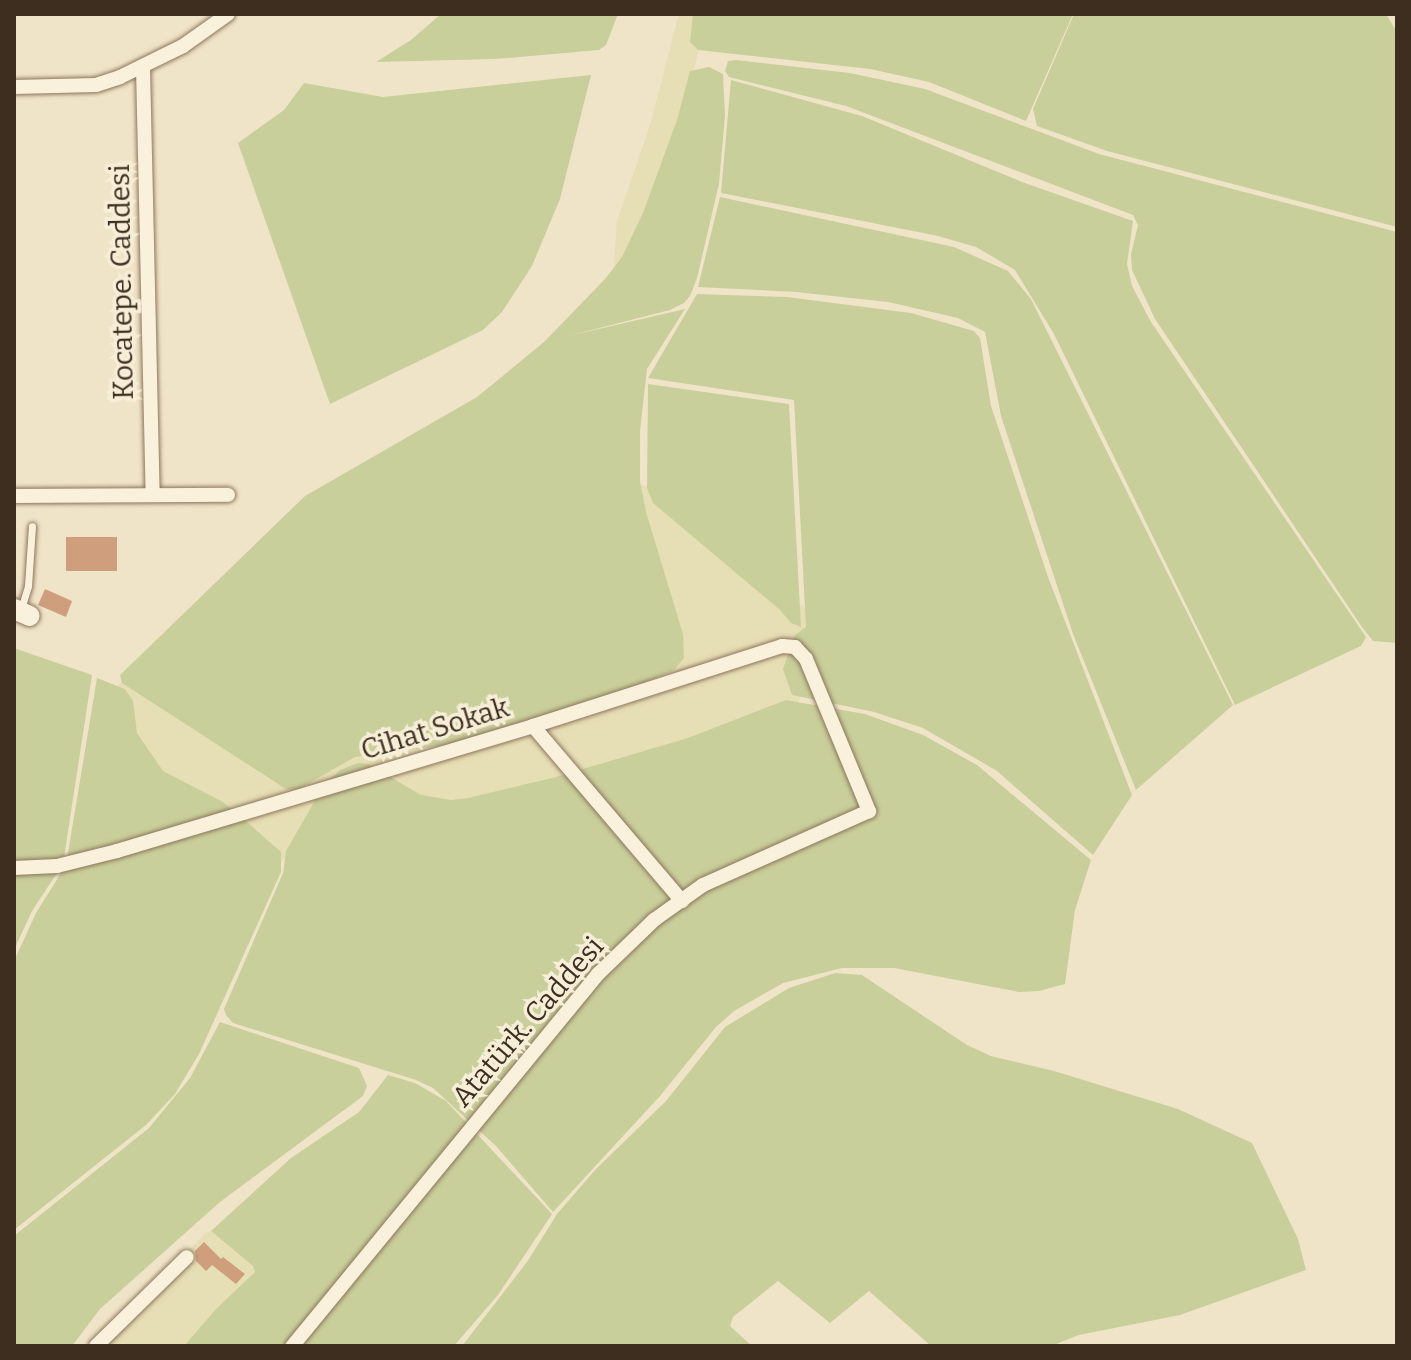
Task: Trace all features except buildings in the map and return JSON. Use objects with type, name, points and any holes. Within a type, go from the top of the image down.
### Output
[{"type":"street","points":[[14,87],[96,85],[143,68],[183,46],[228,14]]},
{"type":"street","name":"Kocatepe. Caddesi","points":[[143,68],[153,495]]},
{"type":"street","points":[[14,496],[228,495]]},
{"type":"street","name":"Cihat Sokak","points":[[14,868],[57,866],[87,858],[533,726],[782,646],[795,647],[806,659],[869,811]]},
{"type":"street","points":[[533,726],[682,901]]},
{"type":"street","name":"Atatürk. Caddesi","points":[[292,1346],[598,974],[654,920],[703,885],[869,811]]},
{"type":"street","points":[[96,1346],[187,1257]]},
{"type":"lane","points":[[21,612],[28,586],[32,526]]},
{"type":"shaded area","points":[[679,14],[707,14],[680,129],[612,294],[617,221],[650,125]]},
{"type":"shaded area","points":[[627,479],[665,494],[821,621],[795,716],[433,820],[359,786],[256,886],[131,756],[115,689],[133,668]]},
{"type":"shaded area","points":[[211,1231],[254,1267],[255,1273],[217,1308],[184,1346],[104,1346],[205,1233]]},
{"type":"green space","points":[[441,14],[618,14],[606,45],[599,50],[495,59],[376,62],[411,40]]},
{"type":"green space","points":[[693,14],[1073,14],[1026,121],[929,82],[870,69],[698,50],[690,42]]},
{"type":"green space","points":[[1074,14],[1386,14],[1397,32],[1397,227],[1107,151],[1037,126],[1033,109]]},
{"type":"green space","points":[[728,61],[850,73],[925,89],[1099,154],[1397,232],[1397,643],[1373,641],[1362,627],[1155,319],[1132,270],[1131,254],[1138,225],[1133,215],[846,106],[729,77],[725,71]]},
{"type":"green space","points":[[709,67],[723,74],[725,116],[719,184],[690,296],[670,310],[568,336],[685,309],[647,369],[640,431],[640,481],[646,512],[683,634],[684,658],[674,670],[542,727],[500,738],[355,757],[297,790],[286,789],[122,683],[120,675],[305,496],[477,397],[544,342],[605,279],[622,257],[643,213],[678,117],[690,71]]},
{"type":"green space","points":[[591,75],[560,199],[532,266],[502,312],[483,330],[330,404],[238,143],[284,110],[304,83],[383,97]]},
{"type":"green space","points":[[731,80],[862,116],[1022,182],[1133,221],[1127,264],[1132,286],[1151,322],[1366,637],[1361,646],[1235,705],[1054,334],[1015,270],[976,247],[938,236],[721,193]]},
{"type":"green space","points":[[720,197],[954,247],[1008,271],[1031,299],[1233,705],[1136,790],[1073,634],[1001,416],[985,332],[958,318],[888,302],[796,292],[698,287]]},
{"type":"green space","points":[[697,294],[787,297],[911,313],[974,331],[980,338],[991,406],[1048,577],[1132,795],[1093,855],[997,771],[923,728],[874,712],[792,695],[783,669],[795,635],[806,627],[794,400],[648,378]]},
{"type":"green space","points":[[648,384],[789,404],[801,627],[791,623],[780,610],[653,503],[647,488]]},
{"type":"green space","points":[[14,648],[92,675],[63,864],[32,911],[14,950]]},
{"type":"green space","points":[[97,678],[125,689],[133,701],[137,733],[163,771],[223,802],[238,814],[281,852],[281,872],[199,1054],[175,1094],[146,1125],[14,1230],[14,961],[36,913],[66,865]]},
{"type":"green space","points":[[786,700],[865,714],[923,735],[977,765],[1091,860],[1075,910],[1065,984],[1039,991],[1019,992],[894,968],[842,968],[783,983],[734,1011],[716,1027],[660,1096],[553,1212],[496,1146],[433,1088],[233,1023],[226,1015],[224,1009],[283,873],[286,851],[324,785],[340,770],[358,763],[368,764],[421,795],[451,800],[468,798],[556,777],[688,738]]},
{"type":"green space","points":[[835,973],[862,975],[967,1045],[991,1056],[1054,1071],[1178,1109],[1252,1143],[1298,1239],[1306,1270],[1180,1315],[1079,1335],[1051,1346],[931,1346],[869,1291],[830,1323],[778,1281],[733,1317],[730,1326],[752,1346],[462,1346],[527,1262],[557,1214],[596,1169],[666,1101],[725,1027],[789,988]]},
{"type":"green space","points":[[220,1022],[359,1068],[367,1086],[363,1096],[220,1202],[100,1309],[72,1346],[14,1346],[14,1236],[149,1128],[190,1078]]},
{"type":"green space","points":[[388,1075],[415,1083],[446,1101],[552,1214],[498,1295],[454,1346],[184,1346],[217,1308],[255,1272],[253,1266],[211,1231],[291,1158],[359,1112]]}]
